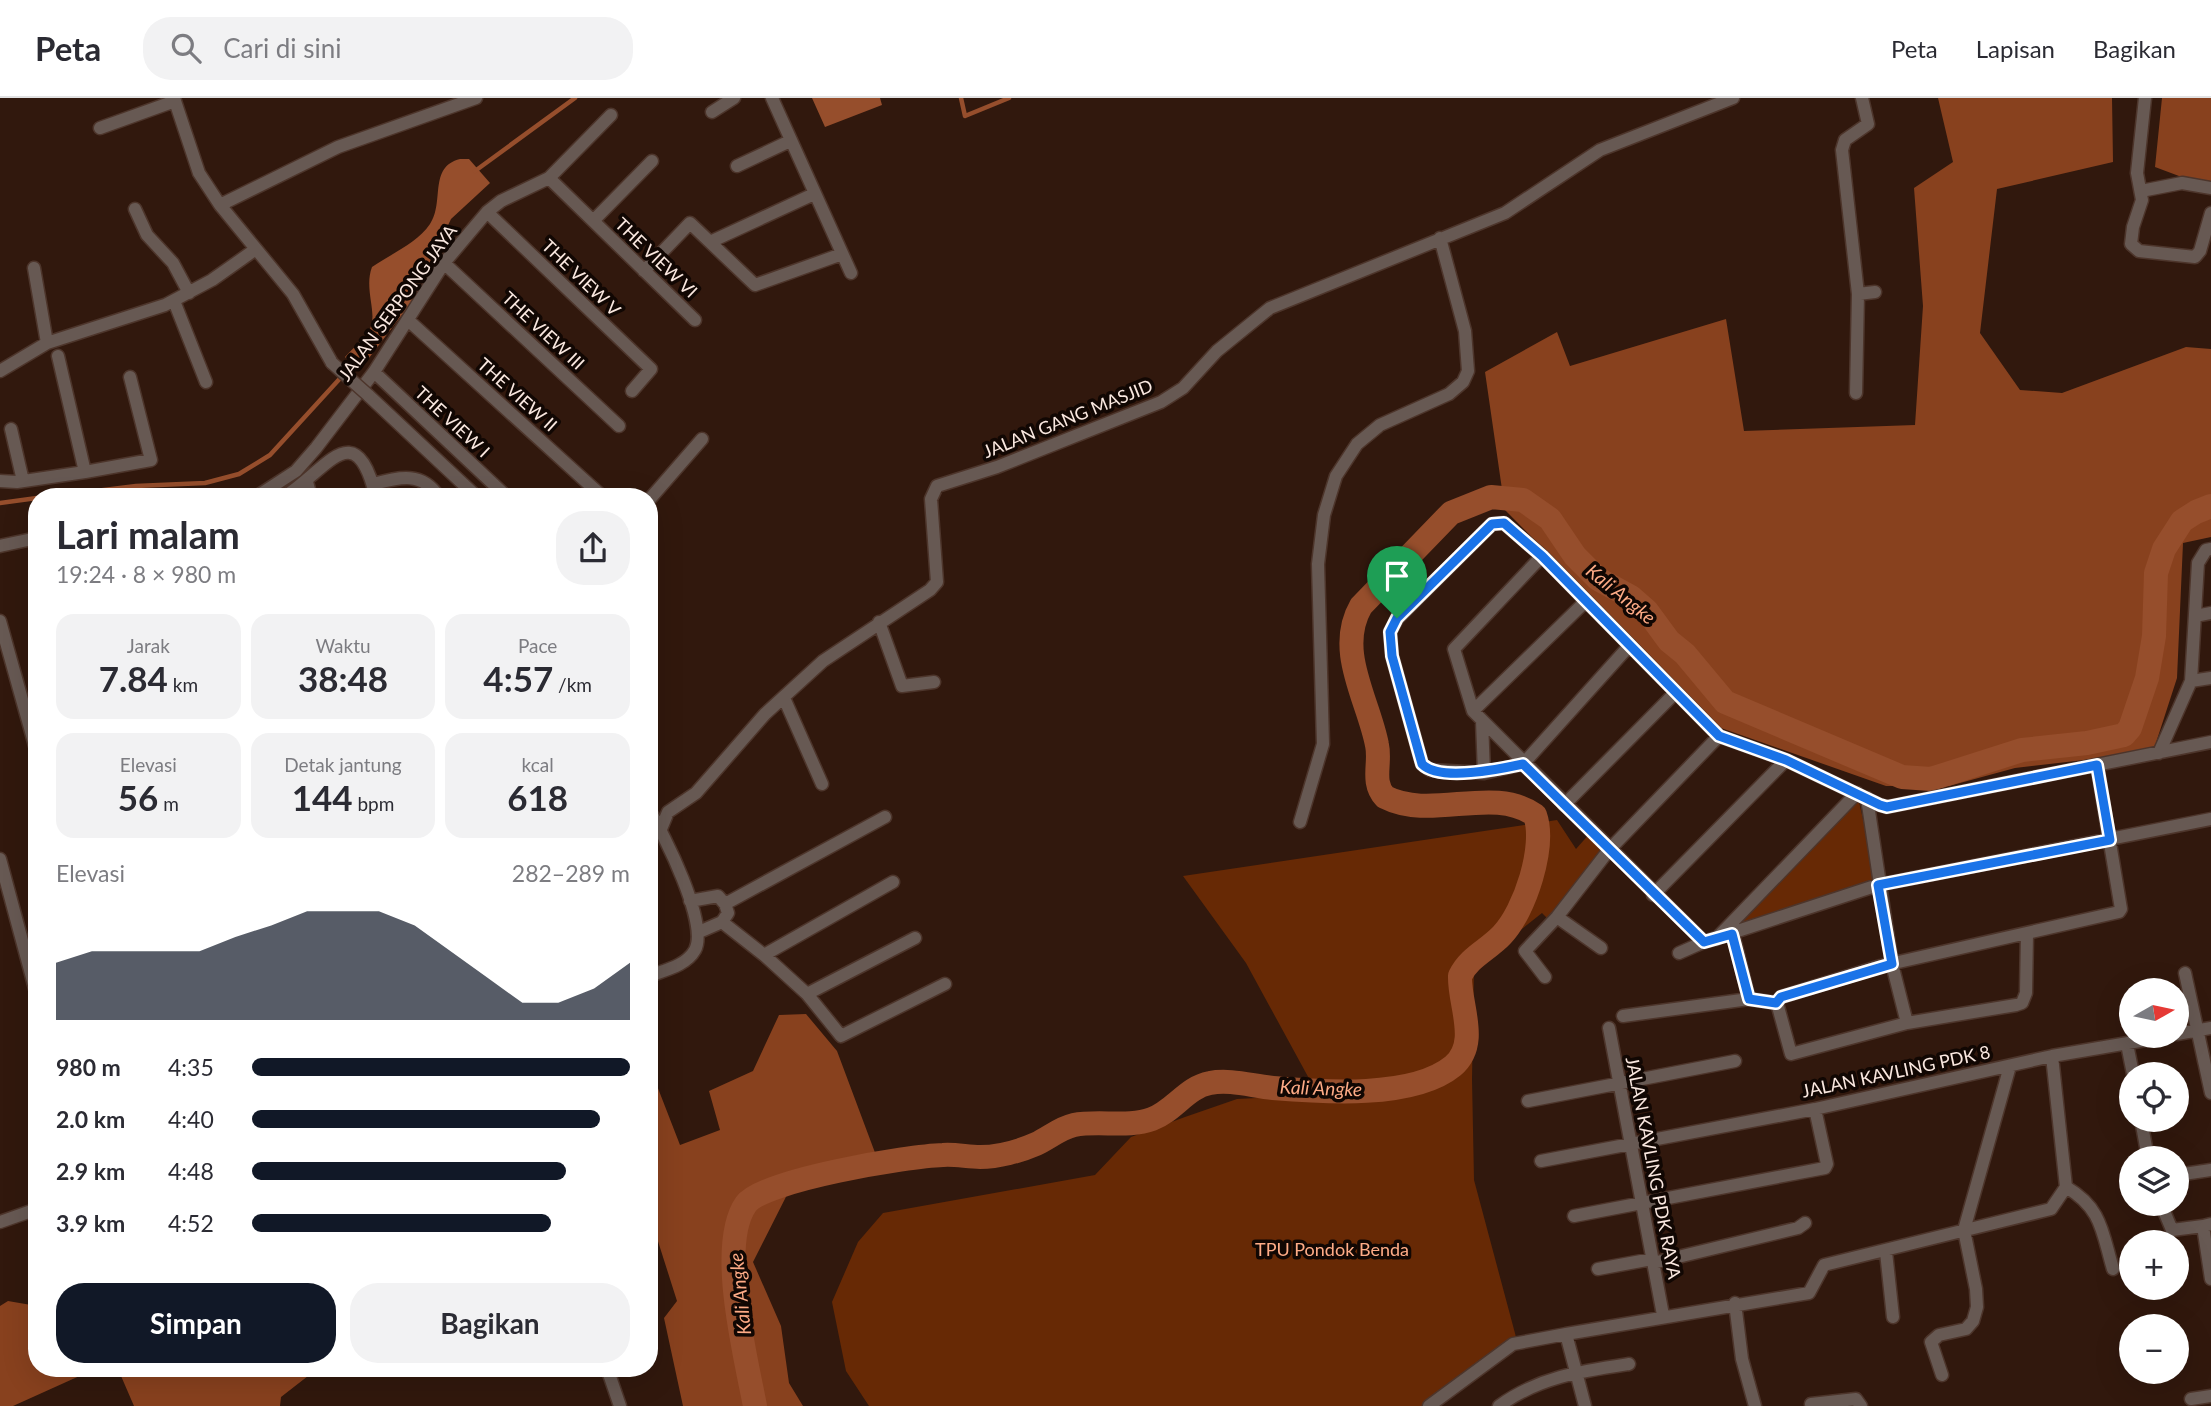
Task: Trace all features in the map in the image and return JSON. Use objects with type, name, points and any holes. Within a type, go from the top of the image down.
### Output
[{"type":"street","points":[[220,205],[338,147],[476,98]]},
{"type":"street","points":[[712,113],[734,98]]},
{"type":"street","points":[[772,98],[851,273]]},
{"type":"street","name":"JALAN GANG MASJID","points":[[661,829],[668,812],[696,793],[752,727],[835,651],[930,590],[937,582],[931,494],[937,486],[997,467],[1161,402],[1183,388],[1217,351],[1270,308],[1392,261],[1518,206],[1600,150],[1733,98]]},
{"type":"street","points":[[1856,393],[1858,294],[1842,150],[1845,140],[1868,124],[1861,98]]},
{"type":"street","points":[[2145,98],[2137,173],[2141,191],[2131,240],[2138,251],[2195,257],[2200,251],[2211,213]]},
{"type":"street","points":[[100,128],[175,99],[197,167],[220,205],[293,294],[332,363],[467,488]]},
{"type":"street","name":"JALAN SERPONG JAYA","points":[[270,488],[296,471],[374,372],[444,263],[488,212],[501,201],[549,178],[611,115]]},
{"type":"street","points":[[737,166],[790,141]]},
{"type":"street","name":"THE VIEW VI","points":[[593,221],[652,161]]},
{"type":"street","name":"THE VIEW VI","points":[[549,178],[695,320]]},
{"type":"street","points":[[2141,191],[2182,183],[2211,188]]},
{"type":"street","points":[[709,242],[814,194]]},
{"type":"street","points":[[135,209],[147,235],[173,263],[189,293]]},
{"type":"street","name":"THE VIEW V","points":[[488,212],[651,369],[632,391]]},
{"type":"street","points":[[644,271],[688,224],[693,224],[755,285],[842,254]]},
{"type":"street","points":[[1300,822],[1322,744],[1318,564],[1324,515],[1336,476],[1357,444],[1380,425],[1449,394],[1462,384],[1468,371],[1465,331],[1440,238]]},
{"type":"street","points":[[0,371],[47,343],[174,301],[256,249]]},
{"type":"street","name":"THE VIEW III","points":[[444,263],[619,426]]},
{"type":"street","points":[[34,268],[47,343]]},
{"type":"street","points":[[1858,294],[1875,292]]},
{"type":"street","points":[[174,301],[206,382]]},
{"type":"street","name":"THE VIEW II","points":[[408,320],[593,488]]},
{"type":"street","points":[[58,356],[85,472]]},
{"type":"street","name":"THE VIEW I","points":[[374,372],[497,488]]},
{"type":"street","points":[[0,481],[23,481],[151,460],[130,377]]},
{"type":"street","points":[[11,429],[23,481]]},
{"type":"street","points":[[658,490],[702,439]]},
{"type":"street","points":[[298,488],[332,457],[356,452],[363,458],[374,488]]},
{"type":"street","points":[[382,488],[408,476],[431,488]]},
{"type":"street","points":[[307,482],[309,488]]},
{"type":"street","points":[[1630,645],[1523,764],[1484,773],[1430,770],[1422,764],[1392,656],[1390,632],[1397,618],[1492,524],[1509,525],[1542,556],[1630,645],[1719,736],[1786,760],[1887,807],[2211,742]]},
{"type":"street","points":[[0,546],[28,540]]},
{"type":"street","points":[[2159,752],[2192,681],[2198,563],[2206,550],[2211,549]]},
{"type":"street","points":[[1484,773],[1477,716],[1454,649],[1542,556]]},
{"type":"street","points":[[1477,716],[1586,601]]},
{"type":"street","points":[[2195,616],[2211,613]]},
{"type":"street","points":[[0,621],[28,721]]},
{"type":"street","points":[[878,622],[902,686],[934,682]]},
{"type":"street","points":[[2192,681],[2211,678]]},
{"type":"street","points":[[1564,805],[1676,692]]},
{"type":"street","points":[[784,698],[822,783]]},
{"type":"street","points":[[1477,716],[1653,895],[1710,940]]},
{"type":"street","points":[[1545,977],[1525,952],[1557,917],[1609,850],[1719,736]]},
{"type":"street","points":[[1653,895],[1786,760]]},
{"type":"street","points":[[1776,1003],[1781,997],[1892,964],[2121,911],[2097,765]]},
{"type":"street","points":[[1862,796],[1892,964],[1907,1023]]},
{"type":"street","points":[[1710,940],[1862,796]]},
{"type":"street","points":[[726,904],[885,817]]},
{"type":"street","points":[[1679,953],[1710,940],[1878,885],[2211,819]]},
{"type":"street","points":[[658,824],[690,901],[699,933],[698,943],[690,957],[658,972]]},
{"type":"street","points":[[0,859],[28,963]]},
{"type":"street","points":[[764,955],[893,882]]},
{"type":"street","points":[[690,901],[718,896],[726,904],[728,914],[722,922],[699,933]]},
{"type":"street","points":[[1557,917],[1601,948]]},
{"type":"street","points":[[722,922],[807,994],[838,1034],[844,1036],[945,984]]},
{"type":"street","points":[[1776,1003],[1790,1054],[1907,1023],[2022,1003],[2026,993],[2027,933]]},
{"type":"street","points":[[1732,934],[1749,999]]},
{"type":"street","points":[[807,994],[915,937]]},
{"type":"street","points":[[2185,973],[2206,1029],[2211,1093]]},
{"type":"street","points":[[1623,1016],[1749,999],[1776,1003]]},
{"type":"street","name":"JALAN KAVLING PDK RAYA","points":[[1609,1028],[1663,1315]]},
{"type":"street","name":"JALAN KAVLING PDK 8","points":[[1541,1161],[1815,1109],[2052,1056],[2119,1045]]},
{"type":"street","points":[[1429,1406],[1513,1344],[1663,1315],[1809,1293],[1824,1265],[2045,1211],[2058,1202],[2066,1187],[2052,1056]]},
{"type":"street","points":[[1528,1101],[1735,1061]]},
{"type":"street","points":[[1942,1375],[1931,1342],[1939,1335],[1966,1329],[1973,1321],[1977,1307],[1964,1230],[2010,1066]]},
{"type":"street","points":[[1574,1216],[1825,1168],[1828,1164],[1815,1109]]},
{"type":"street","points":[[2189,1173],[2211,1170]]},
{"type":"street","points":[[2066,1187],[2090,1203],[2097,1215],[2113,1269]]},
{"type":"street","points":[[0,1222],[28,1212]]},
{"type":"street","points":[[2166,1216],[2172,1230],[2207,1225],[2211,1279]]},
{"type":"street","points":[[1598,1269],[1653,1261],[1798,1228],[1805,1223]]},
{"type":"street","points":[[1886,1252],[1893,1317]]},
{"type":"street","points":[[1735,1303],[1742,1359],[1755,1406]]},
{"type":"street","points":[[1566,1335],[1585,1406]]},
{"type":"street","points":[[1501,1405],[1529,1387],[1577,1372],[1629,1364]]},
{"type":"street","points":[[610,1377],[620,1406]]},
{"type":"street","points":[[2191,1399],[2211,1396]]},
{"type":"street","points":[[1811,1404],[1856,1399],[1861,1406]]},
{"type":"green space","points":[[1857,793],[1878,885],[1724,930]]},
{"type":"green space","name":"TPU Pondok Benda","points":[[1557,820],[1576,849],[1591,832],[1606,853],[1594,859],[1568,903],[1548,919],[1542,913],[1474,967],[1474,1180],[1516,1337],[1423,1406],[869,1406],[846,1371],[832,1302],[858,1242],[883,1213],[1095,1175],[1131,1137],[1185,1117],[1237,1099],[1318,1095],[1246,963],[1183,876]]},
{"type":"shaded area","points":[[812,98],[880,98],[882,105],[825,127]]},
{"type":"shaded area","points":[[1938,98],[2112,98],[2113,162],[1997,189],[1980,333],[2020,390],[2062,393],[2186,347],[2211,349],[2211,537],[2183,543],[2177,678],[2153,752],[2015,768],[1949,786],[1886,786],[1721,728],[1505,510],[1485,372],[1557,332],[1570,366],[1726,319],[1744,431],[1915,425],[1923,306],[1914,188],[1953,162]]},
{"type":"shaded area","points":[[2162,98],[2211,98],[2211,188],[2155,167]]},
{"type":"shaded area","points":[[469,159],[490,183],[451,219],[411,303],[359,371],[345,357],[371,326],[369,285],[372,267],[425,231],[437,206],[440,177],[450,163]]},
{"type":"shaded area","points":[[806,1014],[837,1051],[877,1158],[795,1179],[753,1262],[781,1326],[789,1383],[803,1406],[683,1406],[664,1318],[677,1301],[658,1241],[658,1088],[680,1145],[720,1130],[709,1091],[753,1071],[779,1015]]},
{"type":"shaded area","points":[[8,1301],[28,1304],[28,1377],[77,1377],[13,1406],[0,1406],[0,1306]]},
{"type":"shaded area","points":[[121,1377],[307,1377],[281,1397],[280,1406],[134,1406]]},
{"type":"waterway","points":[[475,171],[575,98]]},
{"type":"waterway","points":[[961,98],[965,116],[1009,98]]},
{"type":"waterway","points":[[120,488],[205,483],[239,474],[270,455],[355,362]]},
{"type":"waterway","name":"Kali Angke","points":[[755,1406],[736,1302],[734,1246],[738,1222],[746,1204],[758,1195],[807,1178],[870,1165],[925,1156],[987,1157],[1009,1153],[1036,1144],[1074,1125],[1143,1122],[1167,1111],[1194,1089],[1210,1083],[1233,1082],[1316,1091],[1391,1089],[1436,1077],[1461,1057],[1467,1035],[1460,976],[1474,959],[1502,935],[1525,895],[1538,843],[1535,815],[1500,803],[1422,806],[1385,797],[1378,785],[1377,745],[1356,676],[1351,641],[1361,606],[1451,513],[1491,497],[1523,500],[1550,519],[1575,556],[1598,579],[1631,597],[1647,611],[1669,641],[1685,654],[1725,702],[1902,777],[1931,779],[2022,750],[2087,743],[2124,735],[2130,728],[2147,678],[2154,636],[2156,573],[2164,549],[2182,521],[2211,506]]},
{"type":"waterway","points":[[0,503],[28,499]]},
{"type":"route","points":[[1504,523],[1542,556],[1719,736],[1786,760],[1887,807],[2097,765],[2110,840],[1878,885],[1892,964],[1781,997],[1776,1003],[1749,999],[1732,934],[1704,942],[1653,895],[1523,764],[1484,773],[1430,770],[1422,764],[1389,642],[1390,632],[1397,618],[1492,524],[1504,523]]}]
